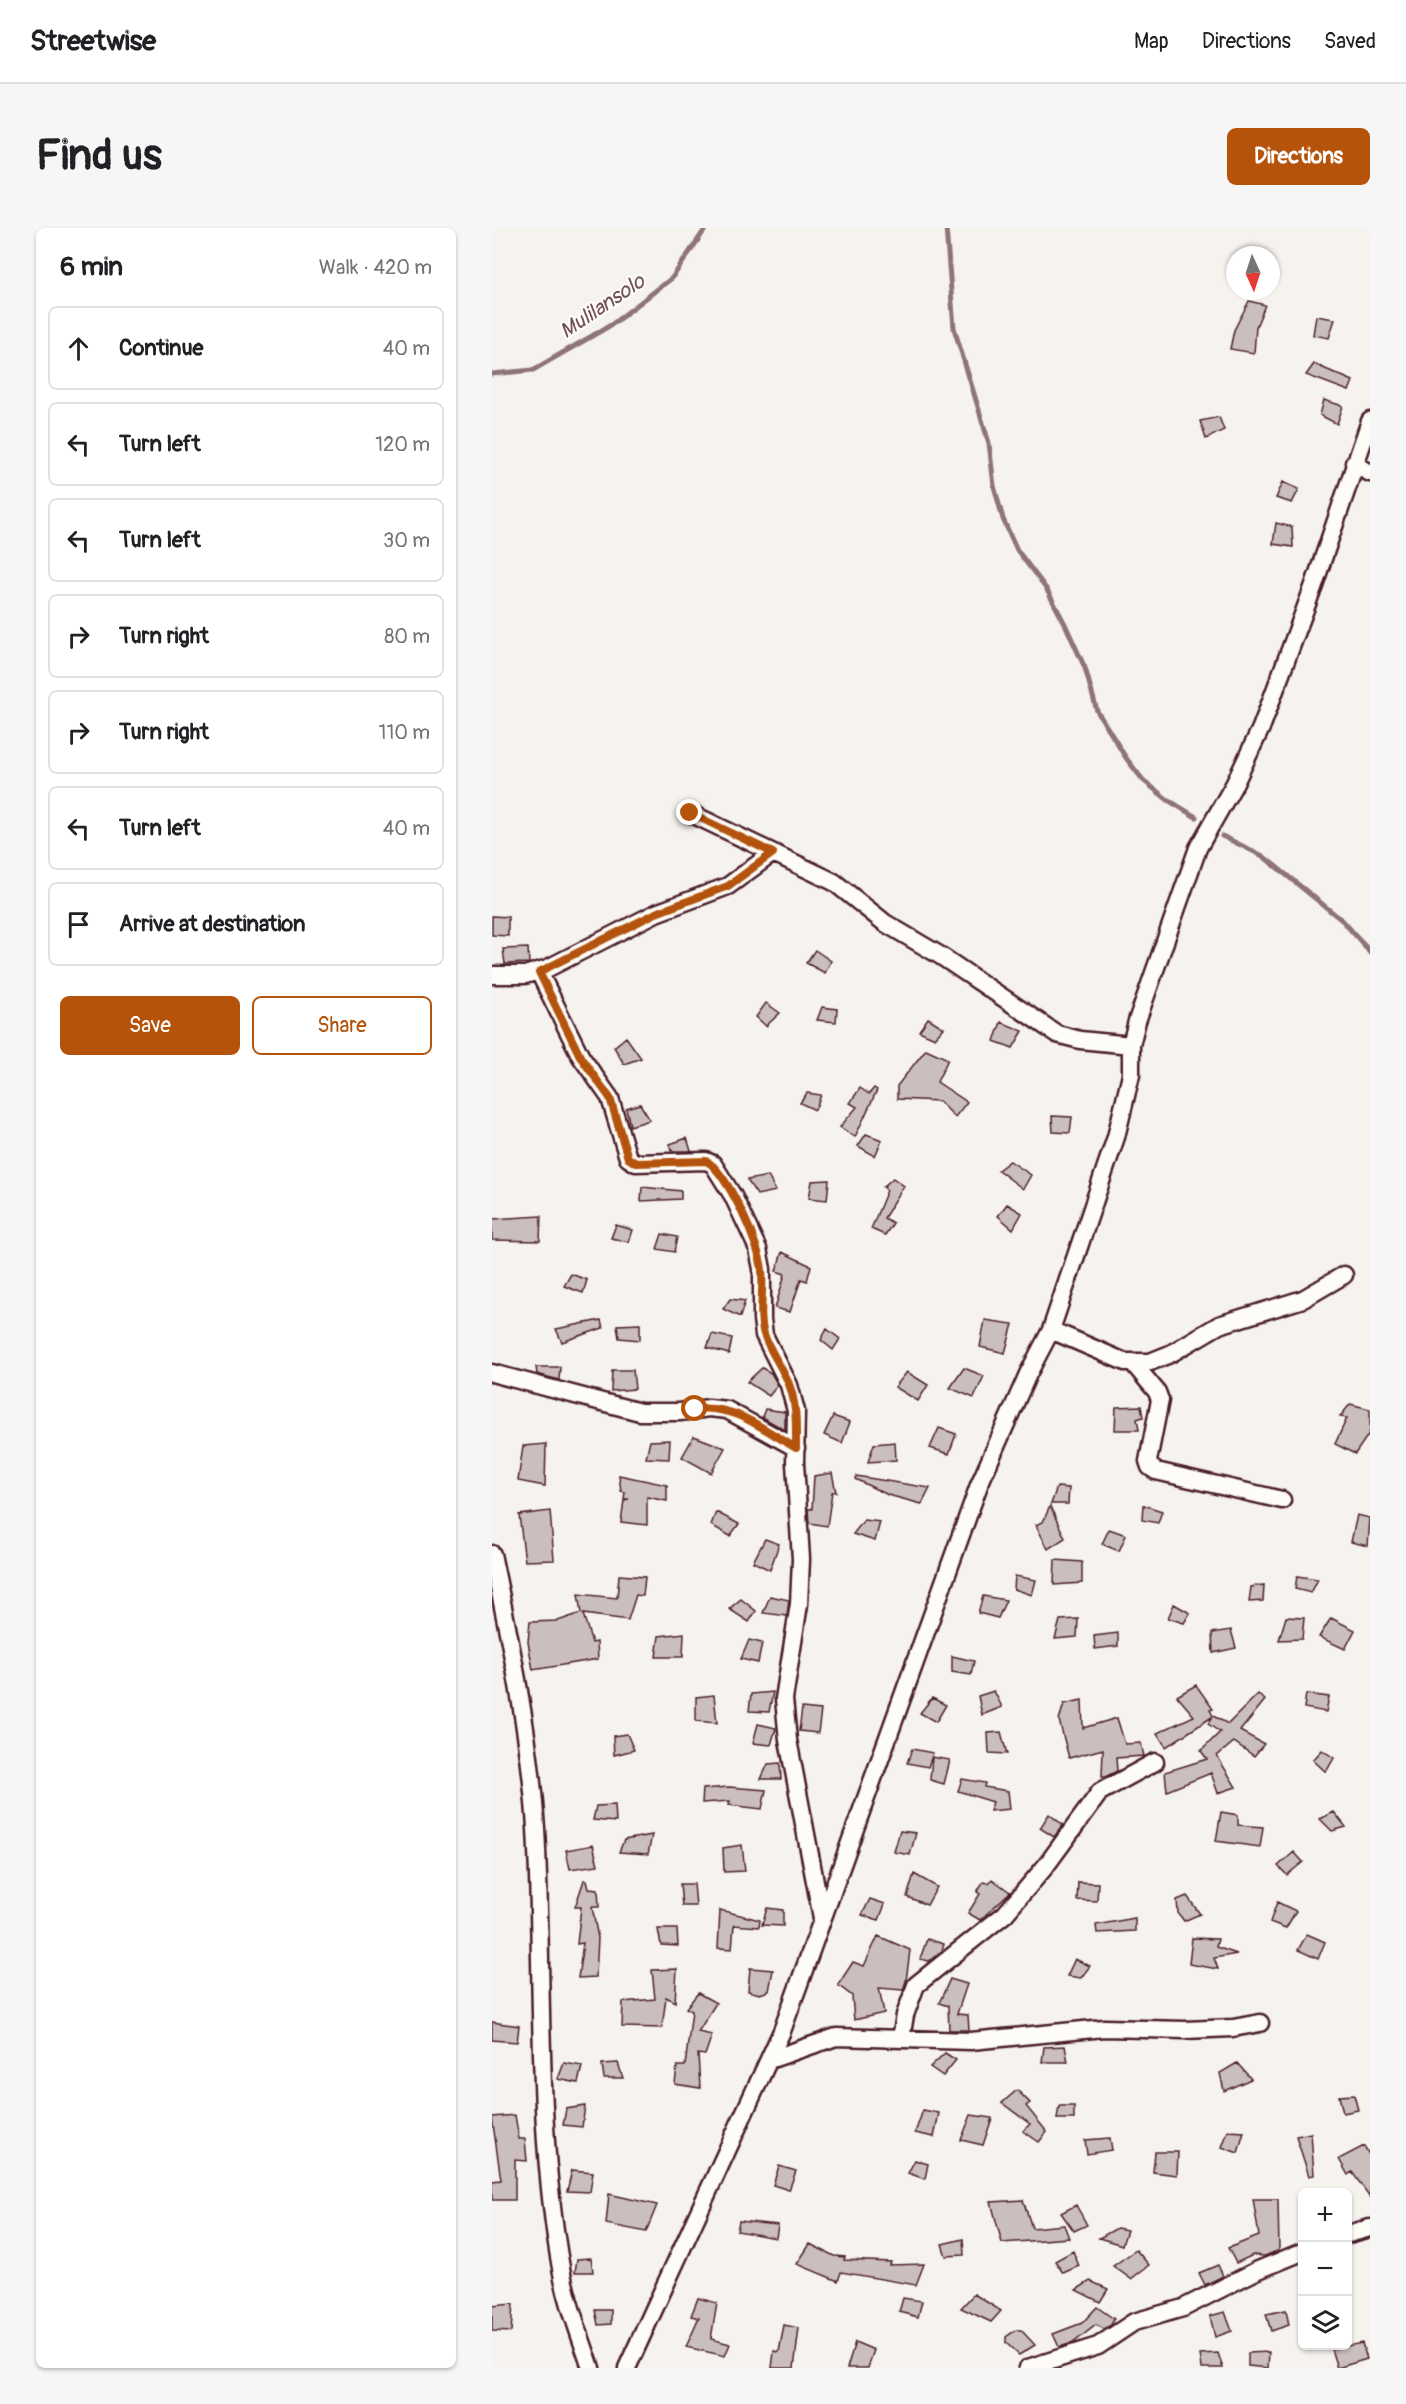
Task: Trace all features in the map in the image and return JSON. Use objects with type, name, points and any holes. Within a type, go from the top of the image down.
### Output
[{"type":"street","points":[[627,2368],[769,2060],[979,1485],[1028,1374],[1052,1330],[1116,1137],[1131,1075],[1131,1045],[1198,848],[1235,783],[1261,728],[1314,585],[1354,463],[1370,422]]},
{"type":"street","points":[[1354,463],[1370,473]]},
{"type":"street","points":[[690,813],[834,882],[885,923],[941,956],[1057,1034],[1080,1040],[1131,1045]]},
{"type":"street","points":[[492,975],[525,975],[539,972],[656,913],[728,886],[773,853]]},
{"type":"street","points":[[539,972],[581,1058],[610,1098],[628,1158],[636,1163],[706,1161],[713,1164],[733,1196],[758,1249],[762,1269],[764,1335],[789,1385],[796,1411],[801,1559],[799,1604],[784,1699],[788,1740],[822,1919]]},
{"type":"street","points":[[1052,1330],[1133,1363],[1150,1362],[1170,1354],[1238,1317],[1303,1299],[1344,1275]]},
{"type":"street","points":[[1133,1363],[1157,1392],[1160,1400],[1148,1461],[1150,1467],[1156,1471],[1282,1500]]},
{"type":"street","points":[[492,1373],[640,1412],[670,1413],[709,1408],[727,1410],[796,1448]]},
{"type":"street","points":[[492,1554],[517,1680],[536,1827],[546,2135],[553,2214],[566,2289],[591,2368]]},
{"type":"street","points":[[901,2039],[904,2015],[916,1985],[1005,1914],[1045,1867],[1100,1792],[1155,1762]]},
{"type":"street","points":[[769,2060],[836,2037],[867,2036],[971,2041],[1104,2028],[1185,2030],[1233,2028],[1260,2023]]},
{"type":"street","points":[[1352,2233],[1370,2228]]},
{"type":"street","points":[[1028,2368],[1098,2346],[1134,2322],[1183,2308],[1256,2271],[1298,2254]]},
{"type":"building","points":[[1249,301],[1265,305],[1256,327],[1254,353],[1230,349],[1234,330]]},
{"type":"building","points":[[1316,316],[1335,319],[1329,338],[1313,335]]},
{"type":"building","points":[[1314,364],[1353,381],[1349,391],[1306,375]]},
{"type":"building","points":[[1324,400],[1343,406],[1337,424],[1320,415]]},
{"type":"building","points":[[1219,417],[1224,430],[1206,439],[1200,421]]},
{"type":"building","points":[[1283,482],[1299,489],[1292,503],[1276,498]]},
{"type":"building","points":[[1276,523],[1292,527],[1293,547],[1273,544]]},
{"type":"building","points":[[492,916],[508,917],[508,936],[492,935]]},
{"type":"building","points":[[528,948],[529,963],[505,964],[503,949]]},
{"type":"building","points":[[815,950],[831,961],[825,973],[806,963]]},
{"type":"building","points":[[766,1003],[780,1013],[766,1026],[756,1017]]},
{"type":"building","points":[[822,1007],[837,1009],[836,1022],[817,1020]]},
{"type":"building","points":[[928,1018],[944,1028],[935,1038],[919,1031]]},
{"type":"building","points":[[1001,1022],[1023,1031],[1013,1048],[994,1041]]},
{"type":"building","points":[[626,1037],[641,1058],[624,1064],[614,1047]]},
{"type":"building","points":[[926,1049],[948,1059],[937,1082],[967,1102],[955,1117],[939,1101],[897,1099],[897,1086]]},
{"type":"building","points":[[860,1088],[869,1094],[874,1088],[877,1090],[855,1137],[840,1127],[857,1107],[850,1103]]},
{"type":"building","points":[[807,1093],[821,1095],[815,1110],[800,1103]]},
{"type":"building","points":[[640,1104],[650,1120],[630,1126],[626,1108]]},
{"type":"building","points":[[1052,1116],[1072,1117],[1070,1133],[1053,1132]]},
{"type":"building","points":[[866,1134],[882,1140],[875,1156],[858,1146]]},
{"type":"building","points":[[687,1138],[691,1151],[672,1151],[670,1144]]},
{"type":"building","points":[[1010,1161],[1031,1175],[1023,1189],[998,1170]]},
{"type":"building","points":[[768,1176],[776,1191],[757,1195],[747,1180]]},
{"type":"building","points":[[893,1178],[904,1186],[884,1218],[893,1223],[885,1235],[871,1229],[887,1190],[883,1187]]},
{"type":"building","points":[[829,1180],[827,1200],[809,1198],[812,1181]]},
{"type":"building","points":[[642,1187],[681,1191],[681,1199],[641,1201]]},
{"type":"building","points":[[1007,1204],[1022,1213],[1013,1229],[998,1216]]},
{"type":"building","points":[[541,1216],[540,1241],[492,1240],[492,1219]]},
{"type":"building","points":[[616,1225],[633,1230],[629,1242],[611,1238]]},
{"type":"building","points":[[662,1234],[677,1237],[674,1252],[657,1249]]},
{"type":"building","points":[[782,1252],[811,1266],[807,1281],[801,1279],[790,1312],[775,1308],[785,1274],[776,1271]]},
{"type":"building","points":[[571,1274],[587,1280],[583,1293],[564,1286]]},
{"type":"building","points":[[730,1299],[745,1301],[740,1317],[723,1309]]},
{"type":"building","points":[[601,1320],[603,1328],[562,1342],[556,1329]]},
{"type":"building","points":[[985,1320],[1013,1324],[1005,1353],[980,1347]]},
{"type":"building","points":[[640,1324],[640,1340],[619,1338],[617,1325]]},
{"type":"building","points":[[827,1329],[840,1339],[833,1350],[821,1340]]},
{"type":"building","points":[[712,1334],[732,1338],[729,1354],[707,1348]]},
{"type":"building","points":[[536,1367],[560,1367],[559,1380],[537,1374]]},
{"type":"building","points":[[762,1368],[771,1373],[778,1385],[769,1396],[747,1382]]},
{"type":"building","points":[[964,1368],[984,1376],[974,1398],[950,1388]]},
{"type":"building","points":[[612,1370],[633,1370],[635,1389],[611,1391]]},
{"type":"building","points":[[907,1372],[928,1385],[918,1401],[895,1387]]},
{"type":"building","points":[[1350,1404],[1370,1409],[1370,1432],[1355,1454],[1335,1444],[1347,1418],[1340,1417]]},
{"type":"building","points":[[1141,1406],[1143,1417],[1137,1419],[1139,1430],[1115,1430],[1116,1407]]},
{"type":"building","points":[[765,1409],[785,1412],[785,1430],[762,1417]]},
{"type":"building","points":[[833,1416],[850,1422],[842,1443],[824,1435]]},
{"type":"building","points":[[939,1428],[956,1434],[949,1454],[930,1448]]},
{"type":"building","points":[[694,1436],[725,1448],[711,1473],[682,1457]]},
{"type":"building","points":[[670,1440],[669,1459],[646,1458],[650,1441]]},
{"type":"building","points":[[895,1442],[896,1460],[868,1462],[874,1444]]},
{"type":"building","points":[[546,1444],[545,1486],[518,1481],[523,1446]]},
{"type":"building","points":[[832,1473],[836,1492],[832,1492],[827,1526],[809,1523],[808,1509],[812,1509],[814,1476]]},
{"type":"building","points":[[619,1475],[667,1485],[667,1501],[647,1497],[647,1525],[621,1522],[624,1500],[629,1499],[624,1499],[625,1492],[621,1491]]},
{"type":"building","points":[[856,1476],[930,1488],[922,1504],[888,1495],[855,1479]]},
{"type":"building","points":[[1057,1487],[1069,1488],[1068,1504],[1051,1504]]},
{"type":"building","points":[[1143,1505],[1162,1511],[1158,1523],[1142,1520]]},
{"type":"building","points":[[1050,1506],[1065,1538],[1048,1549],[1036,1525],[1043,1522]]},
{"type":"building","points":[[550,1511],[554,1560],[525,1561],[519,1515]]},
{"type":"building","points":[[716,1512],[739,1524],[730,1536],[711,1525]]},
{"type":"building","points":[[1357,1515],[1370,1518],[1368,1546],[1351,1542]]},
{"type":"building","points":[[864,1520],[880,1522],[875,1541],[853,1534]]},
{"type":"building","points":[[1109,1529],[1126,1535],[1119,1551],[1102,1544]]},
{"type":"building","points":[[765,1539],[779,1544],[770,1570],[753,1562]]},
{"type":"building","points":[[1055,1560],[1082,1562],[1082,1583],[1054,1585]]},
{"type":"building","points":[[619,1575],[645,1577],[643,1596],[636,1595],[628,1620],[583,1614],[592,1643],[597,1642],[598,1659],[533,1670],[528,1642],[530,1622],[558,1621],[581,1613],[578,1594],[617,1598]]},
{"type":"building","points":[[1015,1576],[1036,1580],[1032,1595],[1014,1589]]},
{"type":"building","points":[[1297,1576],[1318,1579],[1311,1593],[1295,1589]]},
{"type":"building","points":[[1264,1585],[1263,1601],[1249,1602],[1251,1587]]},
{"type":"building","points":[[770,1596],[789,1600],[787,1616],[763,1613]]},
{"type":"building","points":[[983,1596],[1006,1600],[998,1618],[978,1613]]},
{"type":"building","points":[[741,1599],[756,1611],[749,1622],[729,1609]]},
{"type":"building","points":[[1174,1604],[1190,1613],[1184,1623],[1168,1618]]},
{"type":"building","points":[[1286,1617],[1304,1618],[1302,1639],[1279,1640]]},
{"type":"building","points":[[1331,1618],[1355,1630],[1345,1649],[1319,1637]]},
{"type":"building","points":[[1078,1619],[1077,1637],[1055,1639],[1060,1620]]},
{"type":"building","points":[[1231,1630],[1236,1648],[1213,1653],[1212,1633]]},
{"type":"building","points":[[684,1633],[683,1657],[656,1657],[659,1636]]},
{"type":"building","points":[[1118,1633],[1118,1646],[1095,1649],[1094,1636]]},
{"type":"building","points":[[749,1640],[762,1643],[758,1663],[741,1659]]},
{"type":"building","points":[[952,1656],[974,1661],[971,1675],[952,1672]]},
{"type":"building","points":[[1196,1685],[1213,1709],[1210,1710],[1213,1716],[1228,1724],[1258,1694],[1265,1700],[1240,1731],[1264,1744],[1254,1756],[1234,1742],[1217,1756],[1236,1787],[1218,1793],[1211,1773],[1167,1791],[1165,1772],[1207,1759],[1201,1751],[1220,1732],[1208,1724],[1212,1717],[1166,1747],[1157,1733],[1194,1716],[1177,1696]]},
{"type":"building","points":[[994,1691],[1002,1707],[982,1715],[978,1696]]},
{"type":"building","points":[[773,1692],[769,1712],[749,1711],[751,1694]]},
{"type":"building","points":[[1306,1694],[1329,1697],[1326,1712],[1304,1708]]},
{"type":"building","points":[[714,1695],[717,1723],[696,1721],[696,1697]]},
{"type":"building","points":[[932,1698],[946,1705],[936,1722],[920,1713]]},
{"type":"building","points":[[1082,1700],[1083,1728],[1117,1718],[1125,1744],[1141,1743],[1144,1756],[1116,1758],[1117,1771],[1105,1777],[1102,1777],[1103,1749],[1069,1758],[1059,1720],[1064,1704]]},
{"type":"building","points":[[802,1708],[821,1710],[818,1733],[799,1731]]},
{"type":"building","points":[[758,1724],[776,1728],[771,1745],[753,1743]]},
{"type":"building","points":[[1001,1732],[1007,1754],[989,1753],[988,1733]]},
{"type":"building","points":[[627,1734],[634,1750],[614,1755],[613,1736]]},
{"type":"building","points":[[912,1749],[933,1753],[928,1767],[907,1763]]},
{"type":"building","points":[[1322,1750],[1334,1758],[1326,1772],[1313,1760]]},
{"type":"building","points":[[932,1757],[950,1760],[944,1784],[930,1780]]},
{"type":"building","points":[[780,1763],[781,1779],[761,1779],[768,1764]]},
{"type":"building","points":[[962,1779],[985,1783],[984,1787],[1008,1791],[1010,1809],[990,1811],[993,1802],[958,1791]]},
{"type":"building","points":[[729,1787],[766,1790],[762,1809],[729,1805],[730,1801],[702,1803],[703,1789]]},
{"type":"building","points":[[615,1805],[616,1822],[593,1820],[596,1806]]},
{"type":"building","points":[[1221,1812],[1238,1815],[1238,1825],[1263,1827],[1260,1847],[1216,1841]]},
{"type":"building","points":[[1334,1812],[1346,1827],[1332,1831],[1320,1819]]},
{"type":"building","points":[[1049,1814],[1063,1825],[1054,1837],[1040,1828]]},
{"type":"building","points":[[900,1831],[916,1833],[910,1855],[894,1852]]},
{"type":"building","points":[[652,1835],[648,1854],[619,1852],[624,1840]]},
{"type":"building","points":[[593,1845],[598,1865],[570,1869],[566,1850]]},
{"type":"building","points":[[742,1845],[745,1871],[724,1872],[723,1848]]},
{"type":"building","points":[[1294,1852],[1303,1862],[1287,1875],[1278,1866]]},
{"type":"building","points":[[914,1874],[937,1887],[927,1905],[907,1897]]},
{"type":"building","points":[[992,1879],[1010,1892],[980,1920],[968,1913],[980,1894],[977,1892],[983,1882],[989,1883]]},
{"type":"building","points":[[584,1880],[587,1880],[589,1888],[598,1889],[599,1907],[592,1907],[598,1938],[596,1977],[578,1978],[583,1943],[577,1944],[581,1907],[575,1907]]},
{"type":"building","points":[[1078,1882],[1098,1883],[1097,1901],[1077,1900]]},
{"type":"building","points":[[680,1884],[694,1884],[696,1906],[682,1906]]},
{"type":"building","points":[[1187,1896],[1200,1914],[1184,1921],[1178,1913],[1177,1900]]},
{"type":"building","points":[[870,1899],[885,1904],[879,1920],[862,1915]]},
{"type":"building","points":[[1277,1902],[1296,1911],[1286,1928],[1270,1922]]},
{"type":"building","points":[[767,1908],[783,1910],[783,1926],[762,1925]]},
{"type":"building","points":[[720,1910],[760,1920],[759,1927],[734,1925],[732,1949],[718,1948]]},
{"type":"building","points":[[1135,1918],[1135,1931],[1097,1933],[1096,1925]]},
{"type":"building","points":[[658,1929],[677,1929],[678,1946],[661,1945]]},
{"type":"building","points":[[1307,1934],[1325,1942],[1318,1959],[1298,1950]]},
{"type":"building","points":[[878,1936],[910,1950],[906,1981],[903,1990],[879,1988],[884,2013],[854,2020],[852,1996],[838,1985],[853,1962],[864,1966]]},
{"type":"building","points":[[1192,1938],[1218,1939],[1216,1947],[1237,1954],[1214,1958],[1218,1969],[1189,1964]]},
{"type":"building","points":[[927,1939],[944,1944],[942,1951],[929,1961],[920,1959]]},
{"type":"building","points":[[1075,1959],[1090,1966],[1081,1978],[1067,1976]]},
{"type":"building","points":[[750,1968],[773,1970],[769,1991],[760,1994],[748,1991]]},
{"type":"building","points":[[677,1969],[675,2002],[666,1997],[662,2028],[622,2027],[623,2002],[655,1999],[652,1970]]},
{"type":"building","points":[[950,1979],[967,1984],[957,2014],[968,2015],[969,2030],[949,2030],[948,2006],[939,2003]]},
{"type":"building","points":[[698,1993],[716,2003],[698,2032],[712,2035],[705,2055],[698,2054],[700,2088],[675,2084],[677,2066],[685,2066],[692,2011],[686,2008]]},
{"type":"building","points":[[492,2022],[519,2026],[517,2042],[492,2040]]},
{"type":"building","points":[[1065,2046],[1068,2062],[1042,2062],[1044,2047]]},
{"type":"building","points":[[945,2053],[956,2060],[943,2076],[930,2067]]},
{"type":"building","points":[[564,2063],[582,2066],[578,2083],[558,2079]]},
{"type":"building","points":[[618,2063],[623,2078],[604,2078],[602,2064]]},
{"type":"building","points":[[1237,2063],[1251,2079],[1224,2091],[1220,2073]]},
{"type":"building","points":[[1017,2090],[1030,2103],[1026,2106],[1047,2132],[1039,2142],[1023,2131],[1030,2124],[1002,2103]]},
{"type":"building","points":[[1354,2095],[1358,2110],[1343,2113],[1339,2096]]},
{"type":"building","points":[[585,2106],[582,2127],[563,2125],[566,2109]]},
{"type":"building","points":[[1059,2106],[1074,2106],[1074,2119],[1057,2119]]},
{"type":"building","points":[[923,2110],[939,2113],[934,2137],[915,2133]]},
{"type":"building","points":[[515,2115],[519,2139],[525,2139],[527,2161],[515,2160],[515,2200],[492,2200],[492,2181],[501,2180],[492,2117]]},
{"type":"building","points":[[971,2115],[992,2118],[983,2145],[961,2140]]},
{"type":"building","points":[[1228,2131],[1244,2132],[1238,2153],[1222,2147]]},
{"type":"building","points":[[1311,2133],[1314,2175],[1309,2176],[1296,2136]]},
{"type":"building","points":[[1110,2138],[1112,2150],[1087,2154],[1085,2140]]},
{"type":"building","points":[[1364,2146],[1370,2156],[1370,2197],[1352,2172],[1348,2175],[1339,2159]]},
{"type":"building","points":[[1155,2152],[1178,2152],[1177,2175],[1153,2172]]},
{"type":"building","points":[[915,2160],[928,2164],[925,2179],[908,2173]]},
{"type":"building","points":[[779,2166],[796,2171],[789,2190],[773,2185]]},
{"type":"building","points":[[572,2170],[593,2172],[590,2192],[567,2191]]},
{"type":"building","points":[[609,2194],[657,2205],[646,2232],[606,2224]]},
{"type":"building","points":[[1253,2199],[1278,2199],[1279,2250],[1265,2256],[1253,2255],[1236,2263],[1228,2248],[1259,2236]]},
{"type":"building","points":[[1023,2200],[1032,2228],[1064,2225],[1069,2238],[1002,2243],[991,2202]]},
{"type":"building","points":[[1076,2205],[1087,2225],[1074,2231],[1061,2213]]},
{"type":"building","points":[[739,2221],[778,2225],[776,2238],[737,2231]]},
{"type":"building","points":[[1117,2228],[1127,2230],[1122,2245],[1099,2238]]},
{"type":"building","points":[[963,2239],[964,2255],[946,2256],[942,2244]]},
{"type":"building","points":[[810,2244],[834,2256],[845,2257],[844,2260],[891,2262],[890,2265],[924,2264],[916,2285],[841,2272],[838,2281],[797,2264]]},
{"type":"building","points":[[1136,2250],[1149,2265],[1131,2279],[1113,2266]]},
{"type":"building","points":[[1073,2251],[1079,2266],[1063,2273],[1055,2261]]},
{"type":"building","points":[[591,2258],[593,2272],[575,2272],[577,2259]]},
{"type":"building","points":[[1218,2265],[1223,2276],[1205,2285],[1199,2273]]},
{"type":"building","points":[[1090,2281],[1108,2289],[1100,2302],[1076,2290]]},
{"type":"building","points":[[974,2294],[1001,2311],[991,2322],[961,2308]]},
{"type":"building","points":[[698,2298],[717,2303],[711,2339],[730,2344],[725,2356],[686,2347],[699,2318],[691,2316]]},
{"type":"building","points":[[903,2298],[922,2301],[918,2317],[899,2312]]},
{"type":"building","points":[[513,2304],[511,2332],[492,2331],[492,2306]]},
{"type":"building","points":[[1097,2307],[1114,2319],[1111,2325],[1104,2329],[1096,2325],[1073,2343],[1059,2347],[1053,2334],[1082,2323]]},
{"type":"building","points":[[595,2310],[611,2310],[611,2324],[598,2325]]},
{"type":"building","points":[[1286,2310],[1289,2325],[1271,2331],[1266,2314]]},
{"type":"building","points":[[1225,2312],[1232,2331],[1215,2337],[1210,2316]]},
{"type":"building","points":[[784,2325],[799,2328],[794,2368],[772,2368],[774,2351],[779,2352]]},
{"type":"building","points":[[1016,2330],[1021,2330],[1035,2345],[1019,2355],[1006,2343],[1006,2337]]},
{"type":"building","points":[[855,2342],[874,2350],[868,2368],[847,2368]]},
{"type":"building","points":[[1362,2343],[1367,2359],[1337,2368],[1331,2350],[1352,2350],[1352,2345]]},
{"type":"building","points":[[1269,2352],[1268,2368],[1248,2366],[1248,2353]]},
{"type":"building","points":[[1218,2353],[1223,2368],[1202,2368],[1200,2354]]},
{"type":"waterway","name":"Mulilansolo","points":[[492,374],[533,370],[611,325],[672,278],[706,228]]},
{"type":"waterway","points":[[946,228],[954,328],[989,443],[994,486],[1003,519],[1017,550],[1047,590],[1065,624],[1085,668],[1097,711],[1126,758],[1143,780],[1168,800],[1196,817]]},
{"type":"waterway","points":[[1222,836],[1263,856],[1343,921],[1370,952]]},
{"type":"route","points":[[690,813],[773,853],[728,886],[656,913],[539,972],[570,1031],[581,1058],[610,1098],[628,1158],[636,1163],[706,1161],[713,1164],[733,1196],[758,1249],[762,1269],[764,1335],[789,1385],[796,1411],[796,1448],[740,1415],[727,1410],[695,1409]]}]
